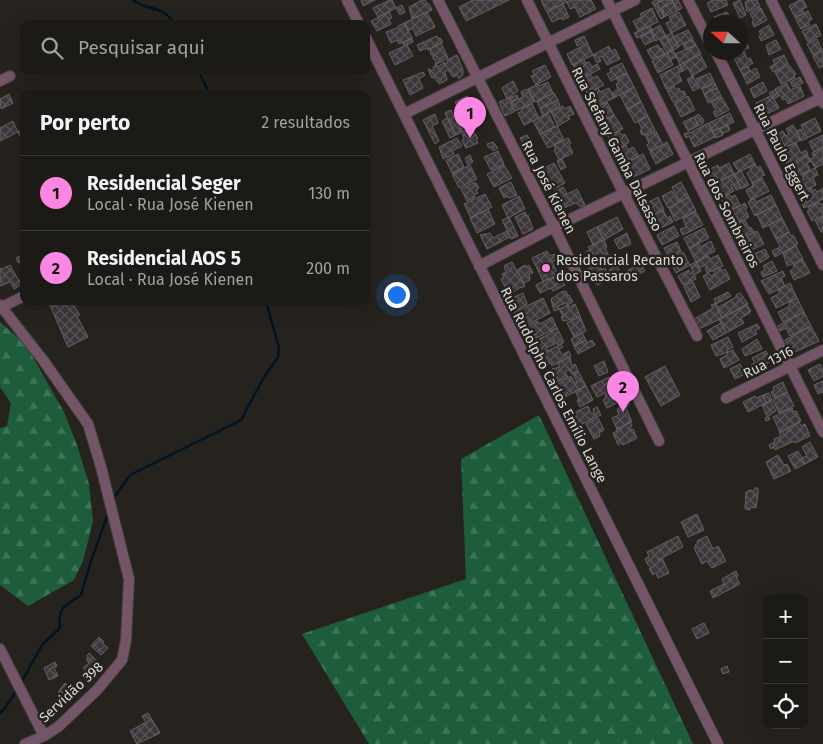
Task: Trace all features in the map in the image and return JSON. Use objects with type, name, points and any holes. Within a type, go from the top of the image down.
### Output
[{"type":"street","points":[[347,0],[357,20]]},
{"type":"street","name":"Rua José Kienen","points":[[438,0],[554,227],[660,441]]},
{"type":"street","name":"Rua Stefany Gamba Dalsasso","points":[[527,0],[697,336]]},
{"type":"street","name":"Rua dos Sombreiros","points":[[607,0],[823,432]]},
{"type":"street","points":[[404,114],[635,0]]},
{"type":"street","points":[[688,0],[703,29]]},
{"type":"street","points":[[479,266],[554,227],[822,100],[771,0]]},
{"type":"street","name":"Rua Rudolpho Carlos Emílio Lange","points":[[370,46],[718,744]]},
{"type":"street","name":"Rua Paulo Eggert","points":[[720,60],[823,265]]},
{"type":"street","points":[[0,81],[10,76]]},
{"type":"street","points":[[1,306],[20,298]]},
{"type":"street","name":"Servidão 398","points":[[1,306],[43,360],[88,424],[99,458],[129,579],[126,640],[122,660],[117,668],[58,727],[44,736],[25,744]]},
{"type":"street","name":"Rua 1316","points":[[726,398],[823,350]]},
{"type":"street","name":"Servidão 398","points":[[0,648],[44,736]]},
{"type":"green space","points":[[0,322],[26,345],[64,412],[89,484],[93,521],[83,561],[74,580],[28,606],[0,585],[0,428],[7,426],[11,403],[0,387]]},
{"type":"green space","points":[[539,415],[693,744],[369,744],[302,634],[466,579],[461,459]]},
{"type":"building","points":[[361,0],[375,0],[363,6]]},
{"type":"building","points":[[392,0],[396,8],[378,17],[373,8]]},
{"type":"building","points":[[422,0],[429,4],[432,10],[412,19],[409,7]]},
{"type":"building","points":[[473,0],[509,0],[466,21],[459,7]]},
{"type":"building","points":[[541,0],[566,0],[567,2],[546,11]]},
{"type":"building","points":[[571,0],[591,0],[596,9],[580,17],[575,7],[570,9],[567,2]]},
{"type":"building","points":[[663,0],[657,3],[664,17],[661,19],[652,2]]},
{"type":"building","points":[[663,0],[672,0],[673,2],[662,8],[664,12],[662,13],[657,3]]},
{"type":"building","points":[[672,0],[678,0],[682,8],[677,11]]},
{"type":"building","points":[[713,0],[726,0],[728,5],[711,12],[707,3]]},
{"type":"building","points":[[740,0],[746,15],[739,15],[733,3]]},
{"type":"building","points":[[757,0],[760,7],[747,12],[745,2]]},
{"type":"building","points":[[803,0],[807,7],[802,9],[804,13],[795,17],[789,6]]},
{"type":"building","points":[[673,2],[677,11],[664,17],[662,8]]},
{"type":"building","points":[[563,4],[569,17],[552,22],[547,12]]},
{"type":"building","points":[[402,5],[405,12],[400,15],[396,8]]},
{"type":"building","points":[[652,8],[658,22],[638,31],[633,21],[642,17],[640,14]]},
{"type":"building","points":[[761,8],[767,20],[754,27],[752,22],[754,21],[750,13]]},
{"type":"building","points":[[808,11],[812,19],[808,22],[810,25],[801,29],[795,18]]},
{"type":"building","points":[[389,12],[392,18],[389,19],[391,24],[377,31],[371,21]]},
{"type":"building","points":[[427,12],[435,27],[416,36],[413,28],[408,31],[404,23]]},
{"type":"building","points":[[679,12],[686,25],[671,33],[666,23],[671,21],[669,17]]},
{"type":"building","points":[[404,23],[412,38],[399,44],[397,40],[391,43],[386,32]]},
{"type":"building","points":[[816,24],[821,35],[808,42],[802,31]]},
{"type":"building","points":[[660,25],[666,36],[655,41],[651,31]]},
{"type":"building","points":[[769,25],[774,35],[761,41],[759,31]]},
{"type":"building","points":[[650,26],[653,31],[637,38],[634,33]]},
{"type":"building","points":[[688,30],[693,39],[678,46],[673,37]]},
{"type":"building","points":[[651,31],[655,40],[645,45],[640,36]]},
{"type":"building","points":[[672,33],[679,47],[673,50],[666,36]]},
{"type":"building","points":[[437,36],[443,42],[428,50],[427,48],[420,51],[417,45]]},
{"type":"building","points":[[584,36],[593,55],[572,65],[567,54],[582,46],[580,44],[577,46],[575,40]]},
{"type":"building","points":[[666,37],[673,50],[667,53],[660,40]]},
{"type":"building","points":[[412,38],[413,42],[407,45],[413,56],[395,65],[389,53],[404,46],[403,43]]},
{"type":"building","points":[[817,39],[822,50],[813,55],[807,44]]},
{"type":"building","points":[[693,40],[696,45],[686,50],[683,45]]},
{"type":"building","points":[[776,40],[781,49],[769,55],[766,45]]},
{"type":"building","points":[[441,43],[448,58],[435,65],[436,60],[433,59],[430,49],[428,50]]},
{"type":"building","points":[[658,45],[665,54],[652,59],[647,50]]},
{"type":"building","points":[[696,45],[701,54],[680,65],[675,54]]},
{"type":"building","points":[[609,46],[611,51],[615,49],[620,59],[607,65],[602,56],[599,57],[601,61],[597,63],[593,55]]},
{"type":"building","points":[[673,50],[676,57],[670,60],[667,53]]},
{"type":"building","points":[[823,51],[823,66],[819,68],[813,56]]},
{"type":"building","points":[[667,53],[673,65],[658,73],[652,61]]},
{"type":"building","points":[[700,54],[707,67],[692,76],[688,68],[683,71],[680,65]]},
{"type":"building","points":[[457,55],[463,75],[459,79],[457,75],[453,77],[448,70],[445,72],[447,80],[439,84],[434,77],[432,78],[428,69],[431,71],[434,69],[433,67],[437,65],[438,67],[444,62],[445,64],[448,62],[447,60]]},
{"type":"building","points":[[784,55],[788,64],[773,72],[770,67],[775,64],[773,60]]},
{"type":"building","points":[[750,58],[753,63],[740,70],[735,60],[748,60]]},
{"type":"building","points":[[584,59],[585,63],[589,62],[592,67],[597,64],[600,69],[580,79],[573,65]]},
{"type":"building","points":[[622,63],[627,73],[611,81],[607,74],[611,72],[610,69]]},
{"type":"building","points":[[545,65],[551,77],[536,85],[531,76],[535,75],[532,71]]},
{"type":"building","points":[[680,65],[683,71],[678,73],[682,81],[666,89],[660,75]]},
{"type":"building","points":[[789,65],[796,74],[794,75],[795,78],[781,84],[775,72]]},
{"type":"building","points":[[748,66],[750,71],[743,75],[740,70]]},
{"type":"building","points":[[756,68],[760,77],[747,84],[743,75]]},
{"type":"building","points":[[423,72],[425,75],[419,79],[423,88],[410,95],[403,80]]},
{"type":"building","points":[[627,73],[634,87],[614,98],[612,93],[618,89],[616,84],[619,83],[616,78]]},
{"type":"building","points":[[710,73],[714,82],[701,89],[696,79]]},
{"type":"building","points":[[590,74],[593,78],[597,76],[604,85],[587,93],[580,79]]},
{"type":"building","points":[[693,76],[699,88],[693,91],[687,79]]},
{"type":"building","points":[[800,77],[803,83],[793,87],[790,82]]},
{"type":"building","points":[[513,81],[518,91],[507,99],[502,88]]},
{"type":"building","points":[[548,82],[553,93],[535,102],[528,89]]},
{"type":"building","points":[[763,82],[767,91],[754,98],[750,89]]},
{"type":"building","points":[[715,83],[717,88],[704,94],[702,89]]},
{"type":"building","points":[[787,83],[790,90],[800,86],[804,96],[788,104],[786,99],[783,100],[775,89]]},
{"type":"building","points":[[674,86],[676,90],[679,88],[681,92],[684,91],[686,95],[673,102],[667,90]]},
{"type":"building","points":[[634,87],[641,102],[627,109],[620,95]]},
{"type":"building","points":[[598,88],[600,92],[609,88],[614,98],[594,107],[587,93]]},
{"type":"building","points":[[717,88],[721,96],[708,103],[704,94]]},
{"type":"building","points":[[527,89],[534,102],[515,111],[511,102],[523,97],[521,92]]},
{"type":"building","points":[[775,90],[779,96],[773,99],[769,93]]},
{"type":"building","points":[[554,93],[558,100],[540,108],[537,101]]},
{"type":"building","points":[[9,94],[13,103],[1,109],[0,99]]},
{"type":"building","points":[[517,95],[518,98],[510,102],[514,112],[505,116],[499,102]]},
{"type":"building","points":[[772,95],[779,108],[763,116],[756,103]]},
{"type":"building","points":[[467,96],[480,123],[468,129],[455,102]]},
{"type":"building","points":[[688,96],[695,110],[681,117],[674,103]]},
{"type":"building","points":[[722,97],[729,110],[716,117],[713,112],[716,111],[711,102]]},
{"type":"building","points":[[558,100],[560,106],[543,116],[540,109]]},
{"type":"building","points":[[607,102],[614,115],[601,122],[595,108]]},
{"type":"building","points":[[641,102],[648,116],[635,123],[627,109]]},
{"type":"building","points":[[532,104],[539,118],[524,125],[518,113],[522,111],[521,109]]},
{"type":"building","points":[[563,106],[565,109],[570,106],[574,114],[568,116],[570,119],[558,126],[551,112]]},
{"type":"building","points":[[451,110],[462,132],[456,135],[445,113]]},
{"type":"building","points":[[460,112],[468,129],[462,132],[453,115]]},
{"type":"building","points":[[548,113],[555,127],[540,134],[533,121]]},
{"type":"building","points":[[730,113],[734,122],[713,131],[709,123]]},
{"type":"building","points":[[435,114],[438,123],[432,126],[439,141],[435,144],[423,120]]},
{"type":"building","points":[[699,114],[704,121],[698,126],[694,117]]},
{"type":"building","points":[[614,115],[623,129],[608,136],[601,122]]},
{"type":"building","points":[[648,116],[655,130],[645,136],[644,134],[642,135],[640,130],[642,129],[638,121]]},
{"type":"building","points":[[694,117],[698,126],[688,131],[683,122]]},
{"type":"building","points":[[447,118],[456,135],[450,138],[442,121]]},
{"type":"building","points":[[815,118],[821,131],[801,141],[796,131],[801,129],[803,134],[805,133],[801,125]]},
{"type":"building","points":[[13,121],[18,132],[0,141],[0,128]]},
{"type":"building","points":[[708,123],[715,137],[694,147],[689,136],[686,138],[684,134],[690,133]]},
{"type":"building","points":[[728,125],[730,130],[722,134],[719,129]]},
{"type":"building","points":[[793,125],[801,140],[780,150],[773,136],[783,131],[786,136],[789,134],[786,129]]},
{"type":"building","points":[[557,126],[564,140],[548,148],[540,134]]},
{"type":"building","points":[[471,128],[478,138],[476,139],[478,143],[466,148],[462,141],[464,138],[462,134]]},
{"type":"building","points":[[719,128],[723,135],[716,138],[713,131]]},
{"type":"building","points":[[619,131],[621,135],[625,134],[629,142],[616,151],[608,136]]},
{"type":"building","points":[[656,131],[663,145],[650,151],[646,137]]},
{"type":"building","points":[[527,135],[530,140],[523,143],[520,138]]},
{"type":"building","points":[[823,135],[823,147],[814,152],[809,142]]},
{"type":"building","points":[[457,138],[462,146],[452,151],[454,154],[443,159],[439,147]]},
{"type":"building","points":[[568,138],[573,153],[559,160],[554,150],[556,149],[554,145]]},
{"type":"building","points":[[493,142],[498,148],[493,151],[487,144]]},
{"type":"building","points":[[667,142],[673,154],[656,164],[650,152]]},
{"type":"building","points":[[796,143],[801,153],[806,150],[808,155],[787,165],[780,150]]},
{"type":"building","points":[[626,145],[628,150],[633,147],[639,156],[623,165],[616,151]]},
{"type":"building","points":[[823,147],[823,164],[815,168],[810,159],[814,158],[812,153]]},
{"type":"building","points":[[498,151],[504,164],[491,170],[484,157]]},
{"type":"building","points":[[458,154],[464,167],[452,173],[446,160]]},
{"type":"building","points":[[643,154],[650,169],[634,177],[632,173],[628,175],[623,165]]},
{"type":"building","points":[[750,154],[755,164],[739,172],[733,163]]},
{"type":"building","points":[[470,155],[473,162],[468,165],[465,158]]},
{"type":"building","points":[[808,156],[811,161],[807,163],[810,170],[791,179],[787,173],[791,171],[789,166]]},
{"type":"building","points":[[562,159],[566,167],[561,170],[557,161]]},
{"type":"building","points":[[554,163],[565,183],[552,190],[542,169]]},
{"type":"building","points":[[729,163],[734,174],[714,184],[708,170],[718,165],[719,168]]},
{"type":"building","points":[[755,164],[757,168],[760,166],[765,175],[752,183],[747,173],[751,170],[749,167]]},
{"type":"building","points":[[470,165],[477,179],[459,188],[452,174]]},
{"type":"building","points":[[504,165],[512,178],[494,187],[487,174]]},
{"type":"building","points":[[815,168],[818,175],[813,177],[816,185],[801,192],[796,182],[804,179],[802,175]]},
{"type":"building","points":[[741,171],[749,185],[741,189],[734,174]]},
{"type":"building","points":[[734,174],[741,188],[736,190],[733,184],[731,185],[734,191],[721,197],[714,184]]},
{"type":"building","points":[[762,178],[769,191],[751,200],[746,190],[753,186],[752,183]]},
{"type":"building","points":[[511,182],[517,195],[504,198],[499,188]]},
{"type":"building","points":[[681,182],[689,197],[679,202],[672,187]]},
{"type":"building","points":[[476,183],[479,188],[476,190],[478,193],[467,201],[461,189]]},
{"type":"building","points":[[563,187],[567,194],[577,189],[585,205],[580,207],[576,203],[561,209],[552,193]]},
{"type":"building","points":[[811,187],[813,191],[815,189],[817,192],[823,188],[823,199],[804,208],[802,204],[806,202],[801,192]]},
{"type":"building","points":[[672,191],[678,203],[668,208],[662,196]]},
{"type":"building","points":[[485,194],[492,207],[471,218],[464,204]]},
{"type":"building","points":[[729,194],[731,197],[735,195],[740,205],[728,212],[721,198]]},
{"type":"building","points":[[771,195],[776,205],[755,216],[748,202],[754,198],[756,202]]},
{"type":"building","points":[[519,196],[525,209],[508,218],[502,205]]},
{"type":"building","points":[[658,197],[664,210],[649,217],[643,205]]},
{"type":"building","points":[[689,197],[696,211],[675,221],[669,208]]},
{"type":"building","points":[[819,202],[820,205],[823,203],[823,216],[812,221],[807,211],[810,210],[808,207]]},
{"type":"building","points":[[745,203],[747,208],[745,209],[749,217],[734,225],[728,212]]},
{"type":"building","points":[[776,205],[782,218],[763,228],[757,215]]},
{"type":"building","points":[[488,209],[495,224],[477,233],[470,218]]},
{"type":"building","points":[[663,210],[667,218],[670,216],[673,222],[655,231],[649,217]]},
{"type":"building","points":[[525,212],[533,229],[523,234],[515,217]]},
{"type":"building","points":[[696,212],[703,225],[683,235],[680,229],[686,227],[683,218]]},
{"type":"building","points":[[823,216],[823,232],[821,232],[815,220]]},
{"type":"building","points":[[509,217],[518,236],[511,239],[502,220]]},
{"type":"building","points":[[617,217],[623,229],[604,240],[597,227]]},
{"type":"building","points":[[782,218],[789,232],[776,239],[769,225]]},
{"type":"building","points":[[745,220],[749,228],[751,227],[754,232],[739,240],[732,226]]},
{"type":"building","points":[[674,226],[679,236],[662,245],[657,235]]},
{"type":"building","points":[[597,227],[604,240],[593,245],[587,232]]},
{"type":"building","points":[[704,228],[709,238],[689,248],[684,238]]},
{"type":"building","points":[[507,231],[510,237],[487,249],[480,235],[490,233],[493,238]]},
{"type":"building","points":[[757,231],[764,244],[748,252],[741,239]]},
{"type":"building","points":[[789,232],[798,244],[775,257],[772,251],[780,247],[776,239]]},
{"type":"building","points":[[627,233],[631,244],[619,249],[614,240]]},
{"type":"building","points":[[604,240],[607,247],[605,248],[610,258],[593,267],[586,252],[590,250],[588,247]]},
{"type":"building","points":[[711,241],[715,251],[696,262],[689,248],[699,243],[700,247]]},
{"type":"building","points":[[677,242],[681,251],[669,258],[664,248]]},
{"type":"building","points":[[796,246],[803,259],[787,266],[783,253]]},
{"type":"building","points":[[765,249],[769,257],[755,266],[750,256]]},
{"type":"building","name":"Residencial Recanto dos Passaros","points":[[547,251],[550,256],[555,254],[557,259],[552,262],[558,274],[555,275],[556,277],[543,281],[532,258]]},
{"type":"building","points":[[683,252],[690,265],[676,273],[669,259]]},
{"type":"building","points":[[718,255],[723,266],[707,273],[706,265],[699,268],[696,262],[708,256],[710,259]]},
{"type":"building","points":[[20,256],[20,262],[18,263],[16,258]]},
{"type":"building","points":[[803,260],[810,273],[794,280],[790,271],[794,268],[793,265]]},
{"type":"building","points":[[772,261],[777,271],[763,277],[761,272],[765,270],[763,266]]},
{"type":"building","points":[[512,262],[525,286],[512,293],[509,288],[506,289],[501,279],[504,278],[502,274],[506,272],[504,266]]},
{"type":"building","points":[[696,262],[701,271],[694,275],[696,279],[683,285],[678,276],[689,270],[690,274],[693,272],[690,265]]},
{"type":"building","points":[[599,264],[602,270],[605,268],[610,279],[597,285],[587,269]]},
{"type":"building","points":[[641,264],[645,271],[633,277],[628,270]]},
{"type":"building","points":[[10,265],[20,280],[20,285],[14,289],[10,282],[1,286],[0,268],[2,269]]},
{"type":"building","points":[[525,265],[525,267],[529,265],[533,273],[529,274],[530,280],[524,283],[517,270]]},
{"type":"building","points":[[617,266],[621,274],[613,278],[609,270]]},
{"type":"building","points":[[720,267],[722,271],[725,269],[730,279],[710,290],[703,276],[709,273],[711,276],[715,274],[713,271]]},
{"type":"building","points":[[783,271],[785,276],[781,278],[785,286],[769,294],[761,281]]},
{"type":"building","points":[[558,274],[565,285],[553,291],[551,288],[540,293],[536,285],[556,277],[555,275]]},
{"type":"building","points":[[693,282],[700,297],[691,302],[684,286]]},
{"type":"building","points":[[790,283],[797,298],[776,308],[771,298],[780,293],[778,290]]},
{"type":"building","points":[[566,291],[573,302],[558,306],[559,309],[554,311],[551,299]]},
{"type":"building","points":[[728,292],[731,296],[716,304],[714,299]]},
{"type":"building","points":[[523,293],[527,304],[517,310],[512,298]]},
{"type":"building","points":[[740,293],[748,304],[722,318],[717,308]]},
{"type":"building","points":[[543,298],[550,313],[521,328],[513,313]]},
{"type":"building","points":[[797,298],[804,312],[783,322],[778,312],[790,306],[789,302]]},
{"type":"building","points":[[716,303],[722,318],[699,329],[694,319],[713,308],[711,305]]},
{"type":"building","points":[[575,304],[580,316],[571,321],[570,319],[563,321],[561,317],[563,316],[559,309]]},
{"type":"building","points":[[50,305],[74,305],[80,315],[77,316],[88,337],[68,347]]},
{"type":"building","points":[[747,305],[751,311],[741,318],[744,323],[726,333],[719,319]]},
{"type":"building","points":[[804,312],[811,326],[790,336],[786,328],[780,331],[778,326]]},
{"type":"building","points":[[580,316],[586,331],[574,337],[567,323]]},
{"type":"building","points":[[552,317],[557,328],[532,340],[526,327],[538,321],[540,324]]},
{"type":"building","points":[[721,323],[726,333],[713,340],[707,331]]},
{"type":"building","points":[[757,324],[760,328],[755,331],[757,334],[742,342],[738,333]]},
{"type":"building","points":[[811,326],[819,341],[793,353],[785,340]]},
{"type":"building","points":[[557,328],[564,342],[558,346],[554,338],[555,344],[546,348],[548,351],[539,355],[533,342]]},
{"type":"building","points":[[582,333],[586,340],[574,346],[571,339]]},
{"type":"building","points":[[728,337],[733,347],[727,350],[728,352],[716,356],[711,345]]},
{"type":"building","points":[[757,339],[762,349],[745,356],[742,349]]},
{"type":"building","points":[[586,340],[587,343],[592,340],[595,345],[578,354],[574,346]]},
{"type":"building","points":[[561,344],[563,347],[559,349],[562,355],[569,351],[571,356],[552,366],[551,363],[545,366],[541,357],[545,355],[544,353]]},
{"type":"building","points":[[733,350],[739,360],[724,368],[720,359],[728,354],[727,352]]},
{"type":"building","points":[[766,351],[771,361],[754,370],[751,365],[755,363],[752,358]]},
{"type":"building","points":[[570,357],[572,366],[575,364],[578,371],[572,374],[569,370],[565,372],[568,377],[558,382],[552,369],[560,367],[558,363]]},
{"type":"building","points":[[604,361],[608,372],[599,376],[594,366]]},
{"type":"building","points":[[740,364],[745,374],[735,379],[730,369]]},
{"type":"building","points":[[820,364],[823,376],[814,381],[808,370]]},
{"type":"building","points":[[665,366],[680,395],[661,406],[645,377]]},
{"type":"building","points":[[578,371],[586,386],[563,398],[557,385],[571,376],[575,383],[577,382],[573,374]]},
{"type":"building","points":[[609,377],[615,388],[597,397],[591,386]]},
{"type":"building","points":[[823,381],[823,392],[818,394],[814,385]]},
{"type":"building","points":[[783,382],[787,392],[774,398],[771,392],[774,391],[773,387]]},
{"type":"building","points":[[586,386],[593,400],[580,407],[575,391]]},
{"type":"building","points":[[616,390],[621,401],[607,408],[603,400],[606,398],[605,395]]},
{"type":"building","points":[[787,392],[794,406],[779,413],[773,400]]},
{"type":"building","points":[[769,393],[772,400],[766,403],[763,395]]},
{"type":"building","points":[[763,395],[766,403],[748,412],[743,402],[755,396],[756,398]]},
{"type":"building","points":[[625,399],[630,403],[626,408],[632,422],[617,429],[612,418],[619,415],[617,410]]},
{"type":"building","points":[[771,401],[776,411],[768,416],[770,419],[766,421],[765,418],[767,416],[762,405]]},
{"type":"building","points":[[588,406],[591,414],[594,413],[593,409],[597,407],[601,415],[576,427],[569,415]]},
{"type":"building","points":[[792,408],[793,412],[796,411],[801,421],[780,432],[773,417]]},
{"type":"building","points":[[598,418],[604,430],[599,433],[600,436],[594,439],[586,424]]},
{"type":"building","points":[[630,422],[631,430],[633,429],[637,438],[623,445],[622,443],[618,445],[613,433]]},
{"type":"building","points":[[799,422],[801,426],[805,424],[810,436],[775,450],[774,447],[771,449],[769,445],[775,442],[774,439],[781,436],[779,433],[786,429],[788,432],[788,428]]},
{"type":"building","points":[[810,442],[818,457],[805,464],[802,458],[807,456],[802,447]]},
{"type":"building","points":[[798,451],[805,464],[795,469],[788,456]]},
{"type":"building","points":[[778,455],[784,465],[787,464],[791,471],[774,479],[766,462]]},
{"type":"building","points":[[755,488],[758,488],[756,508],[750,507],[750,510],[745,509],[746,492],[749,490],[754,491]]},
{"type":"building","points":[[697,514],[704,530],[688,537],[681,522]]},
{"type":"building","points":[[678,536],[683,547],[658,560],[662,558],[669,573],[658,578],[656,573],[653,575],[649,569],[651,568],[645,559],[649,556],[647,552]]},
{"type":"building","points":[[707,536],[713,549],[718,546],[726,561],[712,568],[707,561],[702,564],[694,548],[698,543],[697,541]]},
{"type":"building","points":[[736,571],[738,576],[736,577],[740,584],[713,598],[710,591],[724,584],[722,579]]},
{"type":"building","points":[[704,623],[709,633],[697,639],[692,629]]},
{"type":"building","points":[[99,637],[108,648],[101,655],[91,646]]},
{"type":"building","points":[[89,653],[102,666],[92,677],[83,668],[89,663],[86,660]]},
{"type":"building","points":[[55,662],[57,666],[54,668],[58,676],[49,680],[44,668]]},
{"type":"building","points":[[727,666],[729,672],[723,674],[721,669]]},
{"type":"building","points":[[65,683],[77,692],[70,701],[58,692]]},
{"type":"building","points":[[148,713],[160,733],[137,744],[130,731],[146,722],[142,716]]},
{"type":"waterway","points":[[133,0],[160,11],[171,20]]},
{"type":"waterway","points":[[200,75],[208,90]]},
{"type":"waterway","points":[[113,499],[130,475],[241,420],[264,377],[278,357],[279,348],[267,305]]},
{"type":"waterway","points":[[21,683],[42,645],[60,628],[60,616],[63,608],[81,595],[109,511]]},
{"type":"waterway","points":[[0,713],[17,690]]},
{"type":"place","name":"Residencial Seger","points":[[470,138]]},
{"type":"place","name":"Residencial Recanto dos Passaros","points":[[546,268]]},
{"type":"place","name":"Residencial AOS 5","points":[[623,412]]}]
